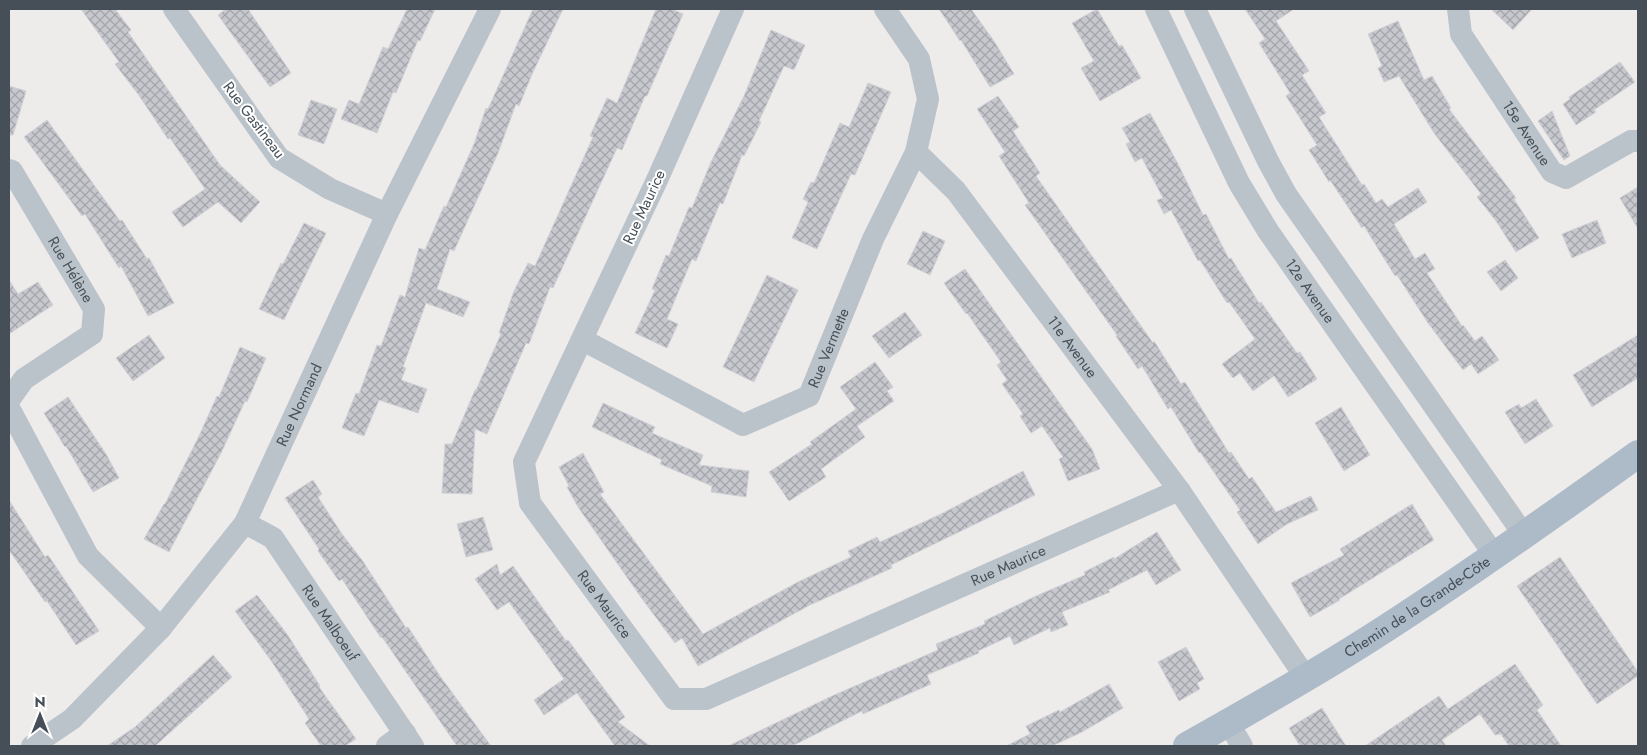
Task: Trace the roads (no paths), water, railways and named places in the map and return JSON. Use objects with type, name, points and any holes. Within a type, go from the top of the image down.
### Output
[{"type":"main road","name":"Chemin de la Grande-Côte","points":[[1186,746],[1306,678],[1435,596],[1495,556],[1638,454]]},
{"type":"street","name":"Rue Gastineau","points":[[174,9],[279,158],[330,189],[387,214]]},
{"type":"street","name":"Rue Normand","points":[[32,746],[72,719],[161,628],[245,523],[387,214],[490,9]]},
{"type":"street","name":"Rue Maurice","points":[[733,9],[657,180],[524,462],[530,503],[674,699],[706,699],[1180,490]]},
{"type":"street","points":[[885,9],[919,59],[928,99],[916,152]]},
{"type":"street","name":"12e Avenue","points":[[1156,9],[1239,182],[1268,231],[1495,556]]},
{"type":"street","points":[[1195,9],[1268,161],[1286,194],[1524,535]]},
{"type":"street","name":"15e Avenue","points":[[1458,9],[1461,34],[1552,172],[1566,178],[1631,141],[1638,141]]},
{"type":"street","name":"Rue Vermette","points":[[583,340],[743,425],[809,396],[873,239],[916,152]]},
{"type":"street","name":"11e Avenue","points":[[916,152],[956,191],[1180,490],[1306,678]]},
{"type":"street","name":"Rue Hélène","points":[[9,170],[12,170],[94,309],[92,334],[24,379],[9,400]]},
{"type":"street","points":[[9,408],[88,556],[161,628]]},
{"type":"street","name":"Rue Malboeuf","points":[[245,523],[273,538],[409,740],[387,746]]},
{"type":"street","points":[[1228,722],[1242,746]]}]
